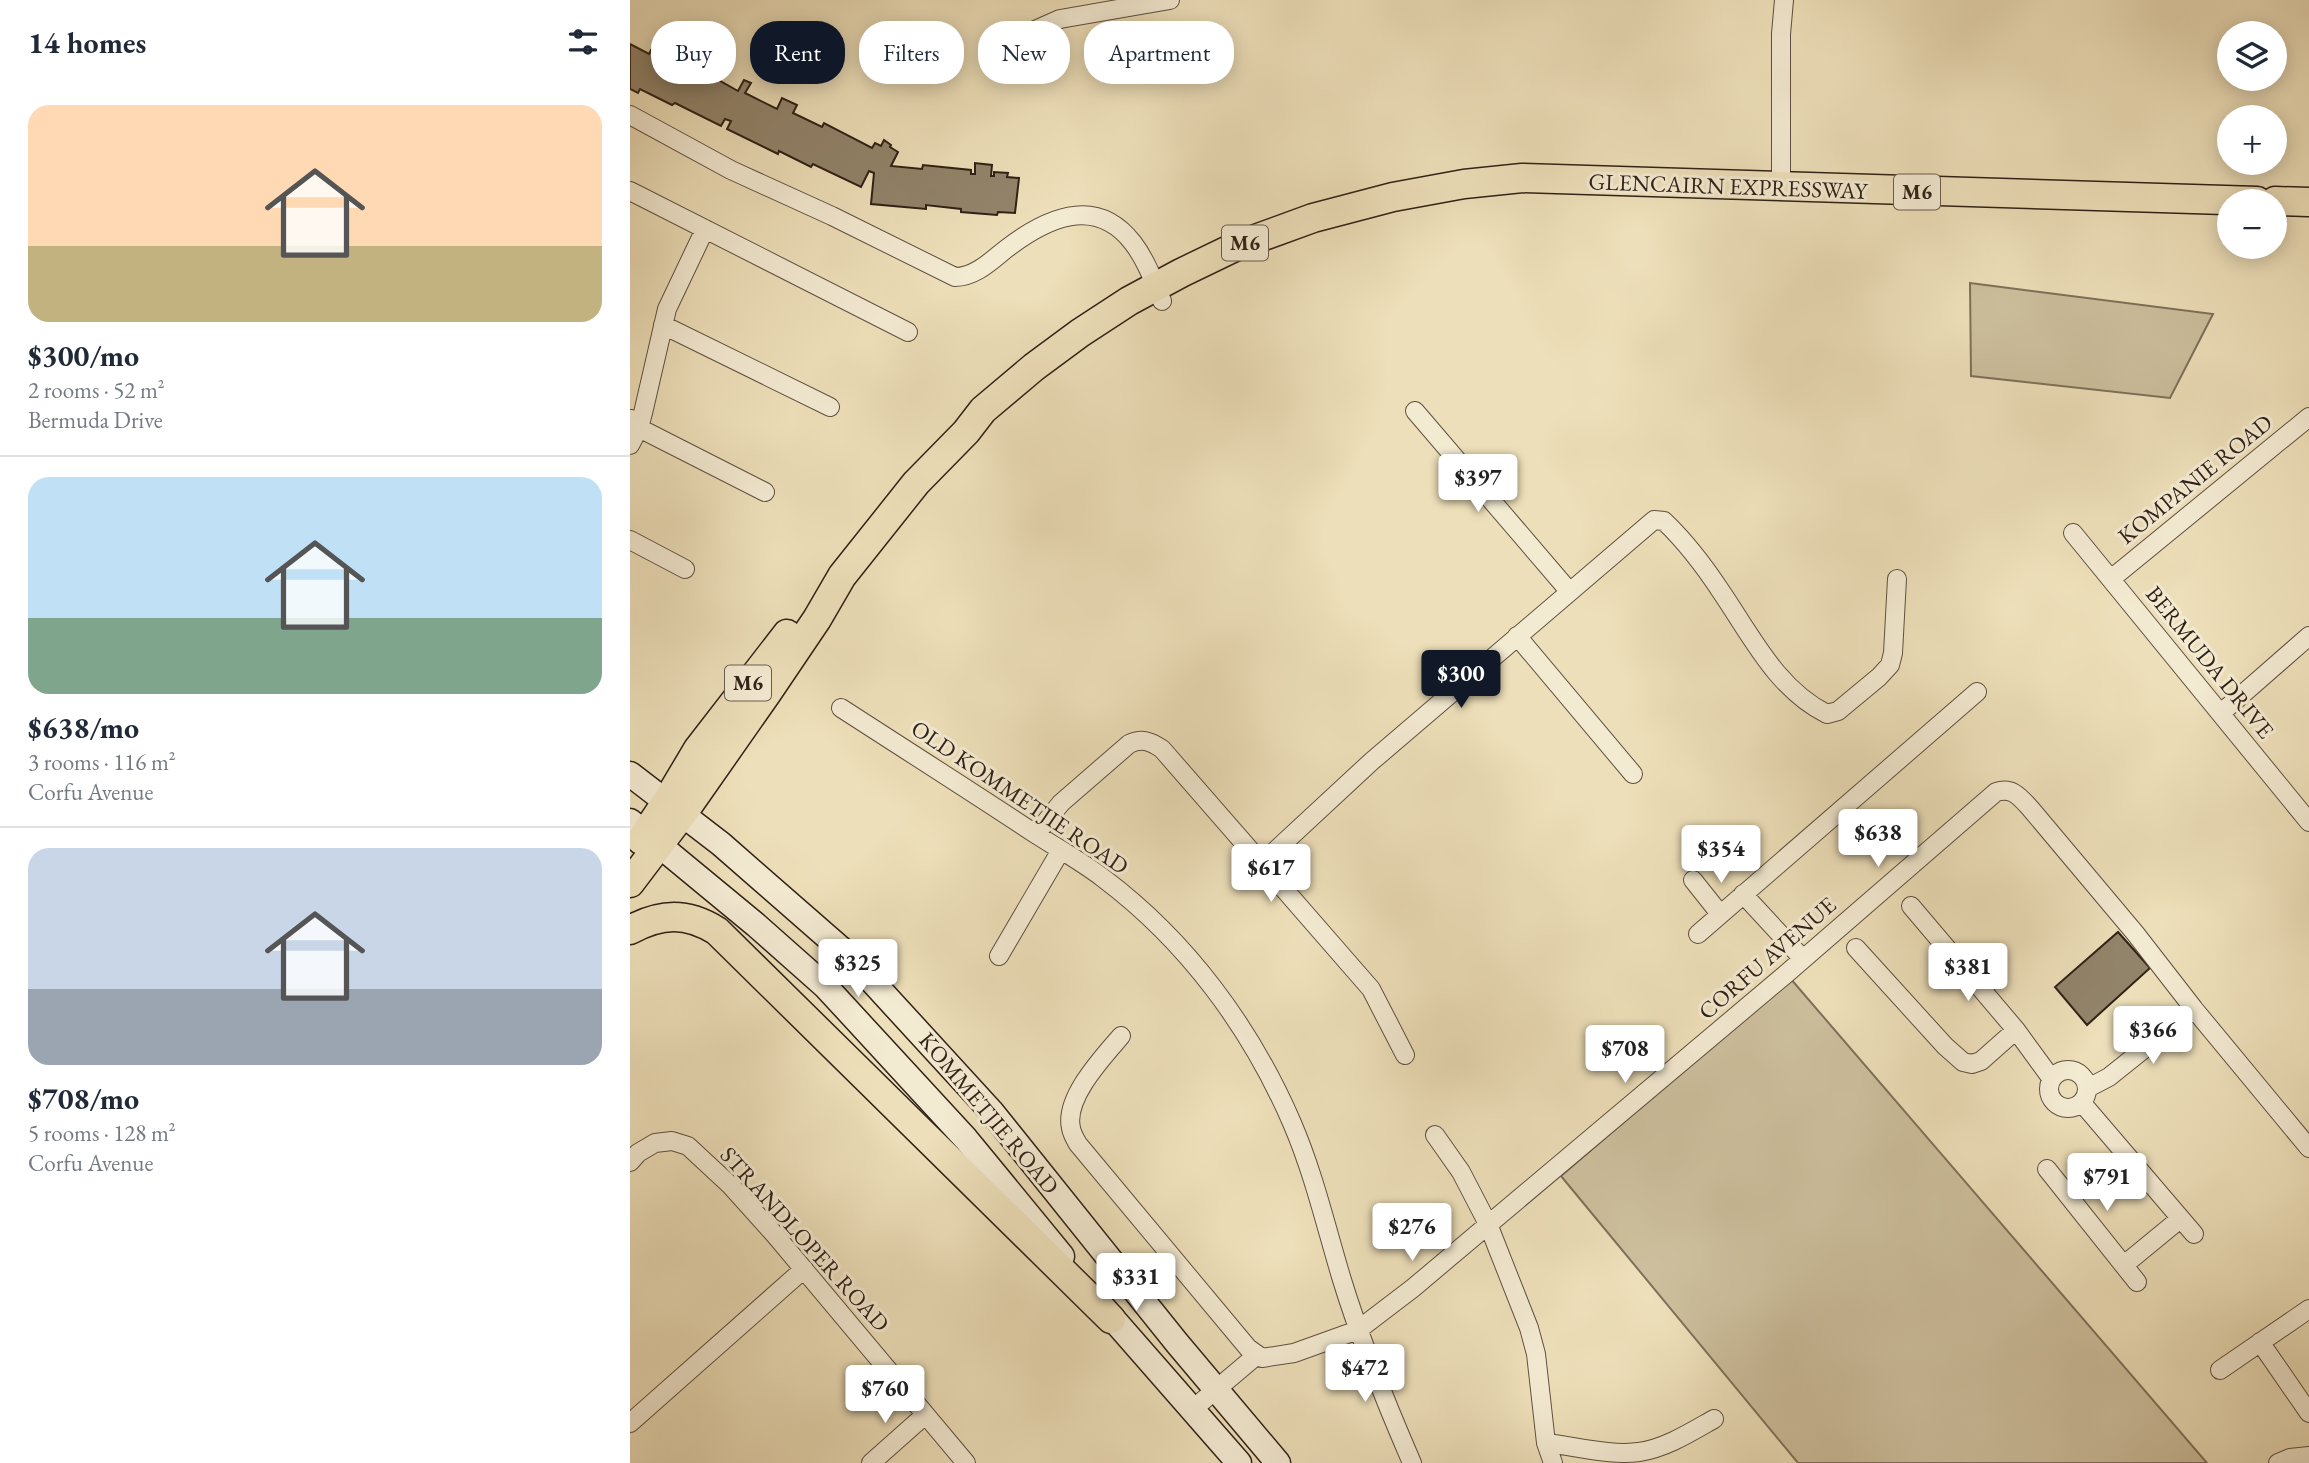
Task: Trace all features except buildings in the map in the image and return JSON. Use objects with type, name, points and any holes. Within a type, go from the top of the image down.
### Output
[{"type":"main road","name":"GLENCAIRN EXPRESSWAY","points":[[675,807],[698,749],[804,612],[842,576],[916,483],[966,432],[1159,293],[1352,224],[1425,206],[1576,181],[2217,200]]},
{"type":"main road","points":[[2287,201],[2309,202]]},
{"type":"main road","name":"KOMMETJIE ROAD","points":[[630,774],[675,807],[848,955],[921,1032],[991,1111],[1177,1343],[1278,1463]]},
{"type":"main road","name":"M6","points":[[630,883],[641,838],[675,807]]},
{"type":"main road","name":"KOMMETJIE ROAD","points":[[641,838],[826,987],[1006,1185],[1111,1318],[1239,1463]]},
{"type":"main road","points":[[630,930],[653,920],[669,917],[702,922],[717,932],[1111,1318]]},
{"type":"street","points":[[1056,21],[1170,0]]},
{"type":"street","points":[[1782,187],[1781,34],[1784,0]]},
{"type":"street","points":[[630,115],[731,170],[955,277],[968,276],[982,268],[1045,223],[1080,215],[1097,218],[1128,237],[1139,251],[1159,293]]},
{"type":"street","points":[[630,191],[908,332]]},
{"type":"street","points":[[630,445],[663,325],[680,280],[705,229]]},
{"type":"street","points":[[663,325],[830,407]]},
{"type":"street","points":[[1415,411],[1569,591]]},
{"type":"street","name":"KOMPANIE ROAD","points":[[2111,579],[2309,417]]},
{"type":"street","points":[[634,423],[765,492]]},
{"type":"street","points":[[1261,864],[1372,761],[1654,520],[1664,521],[1681,539],[1779,676],[1798,696],[1827,714],[1838,711],[1890,665],[1897,579]]},
{"type":"street","name":"BERMUDA DRIVE","points":[[2073,533],[2309,822]]},
{"type":"street","points":[[630,540],[685,569]]},
{"type":"street","points":[[1517,636],[1633,774]]},
{"type":"street","points":[[2221,713],[2309,636]]},
{"type":"street","points":[[1698,934],[1978,692]]},
{"type":"street","name":"OLD KOMMETJIE ROAD","points":[[841,708],[1103,878],[1172,940],[1244,1031],[1268,1072],[1293,1126],[1317,1193],[1358,1329],[1412,1463]]},
{"type":"street","points":[[1036,834],[1061,803],[1129,744],[1140,740],[1148,741],[1162,749],[1371,989],[1405,1055]]},
{"type":"street","name":"CORFU AVENUE","points":[[1257,1355],[1268,1359],[1294,1353],[1358,1329],[1413,1288],[1566,1161],[1996,792],[2014,792],[2030,808],[2309,1148]]},
{"type":"street","points":[[999,956],[1061,850]]},
{"type":"street","points":[[1693,880],[1720,914]]},
{"type":"street","points":[[1743,894],[1803,959]]},
{"type":"street","points":[[1911,906],[2015,1030],[2052,1079]]},
{"type":"street","points":[[1856,948],[1945,1046],[1963,1062],[1972,1064],[1981,1061],[2015,1030]]},
{"type":"street","points":[[2194,1009],[2109,1077],[2085,1095],[2068,1108],[2054,1103],[2049,1094],[2052,1079],[2057,1073],[2065,1069],[2080,1073],[2085,1080],[2085,1095],[2194,1234]]},
{"type":"street","points":[[1121,1036],[1091,1072],[1078,1094],[1071,1116],[1073,1135],[1081,1149],[1248,1348],[1257,1355],[1194,1409]]},
{"type":"street","points":[[1436,1135],[1461,1172],[1488,1224],[1535,1344],[1546,1443],[1553,1463]]},
{"type":"street","name":"STRANDLOPER ROAD","points":[[630,1162],[638,1153],[655,1143],[672,1141],[688,1146],[753,1209],[966,1463]]},
{"type":"street","points":[[2047,1169],[2137,1282]]},
{"type":"street","points":[[2124,1265],[2180,1219]]},
{"type":"street","points":[[630,1423],[804,1269]]},
{"type":"street","points":[[2220,1370],[2309,1309]]},
{"type":"street","points":[[2260,1342],[2309,1413]]},
{"type":"street","points":[[870,1463],[925,1415]]},
{"type":"street","points":[[1546,1443],[1640,1452],[1677,1439],[1714,1419]]},
{"type":"street","points":[[2278,1463],[2290,1458],[2309,1456]]},
{"type":"shaded area","points":[[1970,283],[2213,314],[2170,398],[1971,376]]},
{"type":"shaded area","points":[[1790,978],[2207,1463],[1798,1463],[1561,1176]]}]
